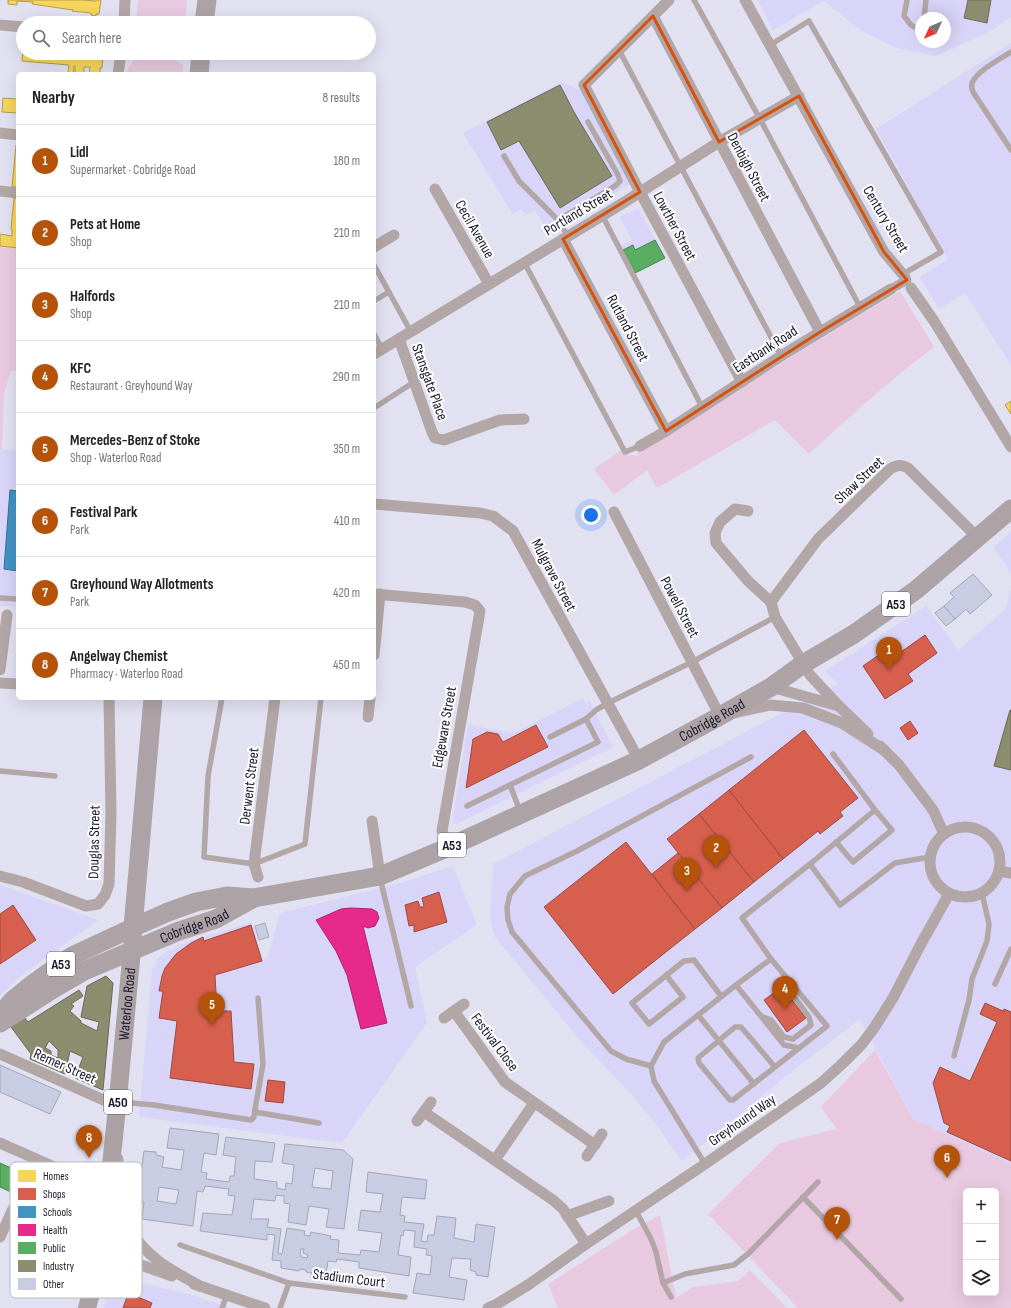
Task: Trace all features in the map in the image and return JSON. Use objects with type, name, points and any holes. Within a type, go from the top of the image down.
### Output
[{"type":"highway","points":[[205,16],[207,0]]},
{"type":"highway","points":[[199,72],[200,60]]},
{"type":"highway","name":"Cobridge Road","points":[[132,928],[168,912],[196,902],[227,896],[254,898],[380,876],[449,847],[639,760],[771,687],[803,664],[854,634],[916,590],[1011,508]]},
{"type":"highway","name":"Waterloo Road","points":[[132,950],[132,928],[153,700]]},
{"type":"highway","name":"Cobridge Road","points":[[132,950],[180,931],[216,919],[254,898]]},
{"type":"highway","name":"A53","points":[[0,1015],[18,996],[72,956],[132,928]]},
{"type":"highway","name":"A53","points":[[0,1022],[53,988],[84,971],[132,950]]},
{"type":"main road","name":"Waterloo Road","points":[[112,1162],[132,950]]},
{"type":"main road","name":"Waterloo Road","points":[[87,1308],[90,1298]]},
{"type":"street","points":[[124,16],[125,0]]},
{"type":"street","points":[[619,50],[669,0]]},
{"type":"street","name":"Century Street","points":[[745,0],[884,252],[907,280],[934,321],[1011,447]]},
{"type":"street","name":"Denbigh Street","points":[[653,16],[820,332]]},
{"type":"street","points":[[0,25],[16,26]]},
{"type":"street","name":"Lowther Street","points":[[619,50],[584,85],[742,382]]},
{"type":"street","points":[[118,72],[120,60]]},
{"type":"street","name":"Portland Street","points":[[378,352],[681,167],[719,142],[799,96]]},
{"type":"street","points":[[0,133],[16,134]]},
{"type":"street","name":"Cecil Avenue","points":[[435,189],[488,284]]},
{"type":"street","points":[[0,191],[16,193]]},
{"type":"street","points":[[376,246],[394,235]]},
{"type":"street","name":"Rutland Street","points":[[565,237],[666,431]]},
{"type":"street","name":"Eastbank Road","points":[[640,446],[666,431],[781,356],[891,288],[907,280]]},
{"type":"street","name":"Stansgate Place","points":[[399,339],[435,438],[444,440],[500,420],[524,419]]},
{"type":"street","name":"Shaw Street","points":[[770,602],[818,539],[890,469],[896,466],[904,465],[908,468],[978,538]]},
{"type":"street","name":"Mulgrave Street","points":[[376,504],[480,513],[492,516],[513,532],[639,760]]},
{"type":"street","points":[[748,511],[735,509],[720,522],[715,533],[716,543],[748,581],[770,602],[775,617],[810,675],[899,765],[933,810],[944,834]]},
{"type":"street","name":"Powell Street","points":[[614,512],[720,716]]},
{"type":"street","points":[[376,614],[377,594]]},
{"type":"street","name":"Edgeware Street","points":[[377,594],[465,602],[475,605],[480,611],[442,831],[449,847]]},
{"type":"street","points":[[0,670],[8,615]]},
{"type":"street","points":[[0,683],[16,684]]},
{"type":"street","points":[[771,687],[839,706]]},
{"type":"street","name":"Douglas Street","points":[[0,876],[23,882],[86,906],[98,904],[105,895],[109,884],[109,700]]},
{"type":"street","name":"Derwent Street","points":[[258,877],[254,864],[275,700]]},
{"type":"street","points":[[368,717],[370,700]]},
{"type":"street","points":[[720,716],[770,705],[803,708],[842,724],[884,750]]},
{"type":"street","points":[[372,821],[380,876]]},
{"type":"street","points":[[954,828],[975,828],[985,833],[993,840],[998,850],[1000,860],[999,871],[996,880],[990,888],[971,897],[960,897],[949,894],[940,888],[933,879],[930,868],[930,857],[932,848],[937,840],[944,834],[954,828]]},
{"type":"street","points":[[999,871],[1011,873]]},
{"type":"street","name":"Greyhound Way","points":[[488,1308],[498,1304],[528,1285],[821,1083],[862,1044],[874,1028],[893,998],[949,894]]},
{"type":"street","name":"Festival Close","points":[[444,1018],[464,1004]]},
{"type":"street","name":"Festival Close","points":[[454,1011],[505,1082],[594,1145]]},
{"type":"street","name":"Remer Street","points":[[0,1054],[118,1104]]},
{"type":"street","points":[[431,1102],[421,1116],[495,1160],[553,1200],[562,1209],[586,1244]]},
{"type":"street","points":[[495,1160],[534,1103]]},
{"type":"street","points":[[116,1127],[118,1162]]},
{"type":"street","points":[[587,1156],[602,1134]]},
{"type":"street","points":[[0,1143],[43,1162]]},
{"type":"street","points":[[567,1216],[609,1201]]},
{"type":"street","points":[[0,1238],[10,1216]]},
{"type":"street","points":[[142,1245],[162,1265],[200,1286]]},
{"type":"street","points":[[142,1265],[265,1308]]},
{"type":"lane","points":[[694,0],[760,119],[860,307]]},
{"type":"lane","points":[[907,0],[904,16],[911,25],[915,27]]},
{"type":"lane","points":[[925,12],[926,0]]},
{"type":"lane","points":[[770,45],[809,21],[941,252],[907,280]]},
{"type":"lane","points":[[619,50],[781,356]]},
{"type":"lane","points":[[1011,52],[981,72],[975,78],[972,85],[973,92],[1011,150]]},
{"type":"lane","points":[[558,220],[615,186],[620,181],[588,122]]},
{"type":"lane","points":[[504,156],[519,181],[558,220],[565,237]]},
{"type":"lane","points":[[602,215],[702,407]]},
{"type":"lane","points":[[524,262],[625,452],[640,446]]},
{"type":"lane","points":[[376,269],[411,332]]},
{"type":"lane","points":[[376,300],[389,292]]},
{"type":"lane","points":[[376,407],[414,382]]},
{"type":"lane","points":[[0,598],[16,599]]},
{"type":"lane","points":[[550,738],[586,719],[596,710],[608,703],[692,662],[775,617]]},
{"type":"lane","points":[[222,700],[208,776],[204,857],[254,864],[305,844],[321,700]]},
{"type":"lane","points":[[467,806],[598,742],[586,719]]},
{"type":"lane","points":[[833,754],[892,830],[853,862],[836,842]]},
{"type":"lane","points":[[651,1066],[626,1059],[611,1051],[512,932],[508,920],[507,907],[510,894],[525,876],[577,851],[750,757]]},
{"type":"lane","points":[[0,771],[55,776]]},
{"type":"lane","points":[[510,785],[521,814]]},
{"type":"lane","points":[[774,1067],[740,1027],[735,1027],[718,1040],[698,1058],[699,1063],[730,1100],[733,1100],[827,1026],[771,959],[742,918],[875,810]]},
{"type":"lane","points":[[810,864],[840,905],[896,863],[930,857]]},
{"type":"lane","points":[[380,876],[411,1006]]},
{"type":"lane","points":[[954,1056],[969,1000],[972,979],[987,941],[989,924],[982,893]]},
{"type":"lane","points":[[995,984],[1011,949]]},
{"type":"lane","points":[[705,1164],[654,1081],[651,1066],[664,1042],[721,996],[771,959]]},
{"type":"lane","points":[[666,975],[683,997],[649,1024],[632,1003],[666,975],[684,961],[694,960],[721,996]]},
{"type":"lane","points":[[763,1017],[771,1020],[784,1037],[793,1039],[811,1025],[809,1017],[788,988],[786,977]]},
{"type":"lane","points":[[736,985],[784,1045],[799,1048]]},
{"type":"lane","points":[[118,1104],[154,1105],[251,1120],[255,1112],[263,1064],[258,998]]},
{"type":"lane","points":[[698,1015],[754,1084]]},
{"type":"lane","points":[[255,1112],[319,1123]]},
{"type":"lane","points":[[663,1284],[685,1274],[734,1265],[749,1253],[818,1182]]},
{"type":"lane","points":[[803,1197],[901,1299]]},
{"type":"lane","points":[[636,1211],[656,1252],[663,1284],[671,1297]]},
{"type":"lane","name":"Stadium Court","points":[[180,1245],[289,1283],[406,1297]]},
{"type":"lane","points":[[280,1308],[289,1283]]},
{"type":"lane","points":[[222,1308],[227,1295]]},
{"type":"highlighted area","points":[[653,16],[719,142],[799,96],[884,252],[907,280],[820,332],[666,431],[563,239],[640,192],[584,85]]},
{"type":"shaded area","points":[[138,0],[187,0],[186,16],[137,16]]},
{"type":"shaded area","points":[[758,0],[1011,0],[1011,17],[991,31],[936,56],[896,48],[860,30],[824,1],[773,30]]},
{"type":"shaded area","points":[[1011,43],[1011,365],[965,293],[939,309],[920,277],[948,259],[876,129]]},
{"type":"shaded area","points":[[134,60],[175,60],[183,65],[182,72],[126,72]]},
{"type":"shaded area","points":[[562,82],[582,91],[630,184],[549,235],[535,210],[526,215],[521,209],[513,214],[463,133]]},
{"type":"shaded area","points":[[638,208],[665,258],[635,273],[620,246],[632,240],[620,217]]},
{"type":"shaded area","points":[[0,247],[16,249],[16,371],[11,371],[4,394],[2,449],[0,449]]},
{"type":"shaded area","points":[[900,291],[934,347],[870,399],[809,454],[775,420],[657,488],[647,470],[614,495],[594,469],[621,450],[624,454],[639,456],[637,451]]},
{"type":"shaded area","points":[[0,449],[16,450],[16,607],[0,606]]},
{"type":"shaded area","points":[[1011,532],[1011,573],[993,547]]},
{"type":"shaded area","points":[[1011,589],[1011,1164],[913,1119],[860,1019],[795,1069],[682,1161],[654,1122],[631,1094],[584,1045],[495,937],[490,918],[493,864],[838,684],[825,671],[926,606],[958,650],[1005,610]]},
{"type":"shaded area","points":[[583,698],[585,703],[590,701],[613,747],[457,824],[452,823],[468,725],[514,733]]},
{"type":"shaded area","points":[[453,866],[477,925],[415,967],[427,1023],[342,1143],[139,1117],[152,970],[158,958],[167,951],[188,942],[252,922],[263,960],[267,959],[280,913],[397,884]]},
{"type":"shaded area","points":[[0,885],[98,920],[21,976],[0,996]]},
{"type":"shaded area","points":[[875,1050],[913,1119],[1011,1164],[1011,1308],[798,1308],[708,1214],[780,1143],[837,1129],[821,1107]]},
{"type":"shaded area","points":[[660,1215],[676,1298],[693,1287],[738,1281],[750,1270],[787,1308],[558,1308],[548,1284],[632,1230]]},
{"type":"shaded area","points":[[142,1283],[195,1296],[230,1308],[104,1308],[107,1298],[142,1298]]},
{"type":"building: Homes","points":[[8,0],[101,0],[99,14],[96,14],[96,16],[91,15],[91,13],[32,4],[33,2],[17,1],[17,5],[8,4]]},
{"type":"building: Homes","points":[[103,60],[100,72],[89,72],[90,67],[84,67],[84,72],[75,72],[74,66],[73,72],[68,72],[69,65],[22,61]]},
{"type":"building: Homes","points":[[3,98],[16,99],[16,113],[2,112]]},
{"type":"building: Homes","points":[[16,145],[16,187],[12,187]]},
{"type":"building: Homes","points":[[14,198],[16,198],[16,248],[0,246],[0,234],[12,236],[11,229]]},
{"type":"building: Homes","points":[[1011,401],[1011,414],[1005,405]]},
{"type":"building: Shops","points":[[925,635],[937,653],[908,674],[913,681],[885,699],[863,666],[893,645],[898,654]]},
{"type":"building: Shops","points":[[910,721],[918,733],[908,740],[900,728]]},
{"type":"building: Shops","points":[[536,725],[548,747],[466,788],[473,739],[487,732],[498,734],[503,742]]},
{"type":"building: Shops","points":[[804,730],[858,798],[840,812],[843,816],[820,834],[818,831],[783,859],[729,790]]},
{"type":"building: Shops","points":[[729,790],[783,859],[754,882],[699,814]]},
{"type":"building: Shops","points":[[699,814],[754,882],[722,908],[667,839]]},
{"type":"building: Shops","points":[[626,842],[695,929],[613,994],[544,907]]},
{"type":"building: Shops","points":[[678,853],[722,908],[695,929],[652,874]]},
{"type":"building: Shops","points":[[439,892],[447,922],[414,932],[414,925],[409,926],[405,905],[418,901],[420,907],[424,907],[422,898]]},
{"type":"building: Shops","points":[[13,905],[36,940],[0,964],[0,914]]},
{"type":"building: Shops","points":[[251,925],[262,961],[215,975],[217,1011],[231,1011],[234,1062],[254,1064],[251,1089],[170,1078],[177,1021],[159,1018],[163,991],[159,991],[165,968],[176,954],[191,943],[203,937],[204,941]]},
{"type":"building: Shops","points":[[782,987],[806,1018],[787,1032],[764,1000]]},
{"type":"building: Shops","points":[[985,1003],[1003,1011],[1004,1009],[1011,1012],[1011,1161],[947,1132],[950,1126],[944,1123],[933,1083],[940,1067],[970,1081],[997,1022],[980,1014]]},
{"type":"building: Shops","points":[[268,1080],[285,1082],[283,1103],[265,1101]]},
{"type":"building: Shops","points":[[127,1298],[140,1298],[152,1303],[150,1308],[123,1308]]},
{"type":"building: Schools","points":[[10,490],[16,491],[16,571],[4,569]]},
{"type":"building: Health","points":[[341,909],[372,909],[377,912],[379,918],[375,926],[368,928],[363,926],[387,1023],[361,1029],[347,975],[336,951],[316,920]]},
{"type":"building: Public","points":[[655,240],[665,258],[635,273],[623,250],[633,245],[635,250]]},
{"type":"building: Public","points":[[0,1163],[10,1168],[10,1192],[0,1187]]},
{"type":"building: Industry","points":[[968,0],[991,0],[987,23],[964,18]]},
{"type":"building: Industry","points":[[560,85],[574,112],[612,176],[560,208],[519,141],[501,150],[487,122]]},
{"type":"building: Industry","points":[[1011,710],[1011,770],[994,766]]},
{"type":"building: Industry","points":[[106,976],[113,983],[103,1090],[75,1078],[83,1057],[70,1051],[65,1074],[30,1059],[31,1054],[11,1027],[24,1017],[28,1022],[79,990],[83,996],[71,1004],[74,1006],[70,1011],[81,1021],[81,1023],[97,1031],[99,1022],[81,1017],[87,986]],"holes":[[[49,1041],[58,1050],[58,1058],[51,1055],[51,1051],[45,1048]]]},
{"type":"building: Other","points":[[973,574],[992,595],[970,614],[966,609],[955,619],[944,606],[954,597],[950,593]]},
{"type":"building: Other","points":[[944,606],[955,619],[946,626],[935,613]]},
{"type":"building: Other","points":[[265,923],[269,937],[259,940],[255,926]]},
{"type":"building: Other","points":[[0,1065],[61,1092],[50,1114],[0,1092]]},
{"type":"building: Other","points":[[170,1128],[219,1134],[216,1155],[204,1153],[201,1172],[207,1173],[206,1179],[229,1182],[230,1176],[234,1176],[236,1157],[223,1155],[226,1137],[275,1143],[272,1162],[255,1161],[254,1179],[277,1182],[277,1188],[285,1190],[286,1183],[292,1184],[294,1165],[282,1163],[285,1144],[343,1150],[353,1159],[344,1229],[326,1227],[329,1209],[309,1206],[306,1225],[288,1222],[290,1204],[284,1203],[284,1196],[276,1195],[275,1201],[254,1199],[251,1219],[269,1219],[267,1227],[281,1229],[278,1253],[282,1254],[287,1228],[305,1231],[304,1235],[310,1236],[311,1232],[331,1236],[330,1239],[339,1240],[338,1253],[360,1255],[361,1250],[379,1252],[382,1233],[358,1230],[361,1210],[380,1212],[383,1194],[366,1192],[368,1172],[427,1180],[425,1199],[402,1197],[400,1215],[405,1216],[404,1222],[424,1224],[421,1241],[427,1242],[428,1235],[434,1235],[437,1216],[456,1218],[454,1238],[474,1242],[476,1224],[495,1227],[488,1277],[476,1275],[476,1272],[470,1270],[471,1259],[452,1258],[449,1277],[467,1280],[464,1300],[413,1293],[417,1273],[430,1275],[432,1256],[426,1255],[427,1249],[414,1247],[415,1231],[404,1230],[403,1236],[401,1235],[398,1255],[411,1257],[409,1276],[359,1268],[359,1262],[337,1259],[336,1262],[328,1261],[326,1274],[321,1273],[320,1278],[311,1277],[312,1273],[306,1272],[306,1270],[300,1269],[299,1271],[281,1268],[281,1261],[272,1260],[275,1235],[267,1234],[267,1240],[200,1231],[203,1213],[232,1215],[235,1196],[228,1195],[229,1189],[205,1186],[203,1192],[197,1191],[193,1226],[142,1219],[144,1202],[142,1202],[142,1166],[144,1151],[156,1152],[156,1155],[164,1157],[162,1167],[181,1170],[184,1150],[167,1148]],"holes":[[[315,1168],[333,1171],[331,1189],[312,1187]],[[159,1187],[179,1190],[176,1204],[157,1201]],[[301,1249],[304,1249],[303,1253],[308,1255],[307,1258],[301,1257]]]},
{"type":"place","name":"Lidl","points":[[889,670]]},
{"type":"place","name":"Pets at Home","points":[[716,868]]},
{"type":"place","name":"Halfords","points":[[687,891]]},
{"type":"place","name":"KFC","points":[[785,1009]]},
{"type":"place","name":"Mercedes-Benz of Stoke","points":[[212,1025]]},
{"type":"place","name":"Angelway Chemist","points":[[89,1158]]},
{"type":"place","name":"Festival Park","points":[[947,1178]]},
{"type":"place","name":"Greyhound Way Allotments","points":[[837,1240]]}]
